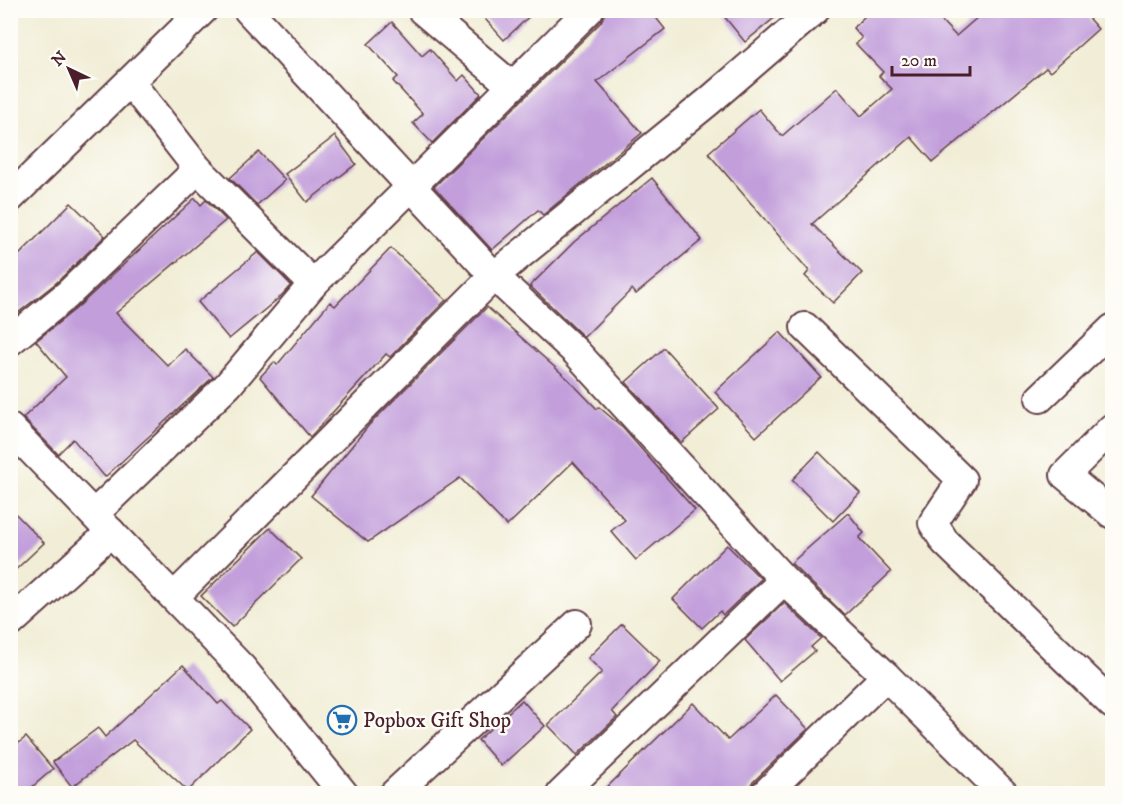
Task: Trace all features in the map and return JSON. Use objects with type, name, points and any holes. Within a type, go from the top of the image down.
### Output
[{"type":"street","points":[[10,198],[203,10]]},
{"type":"street","points":[[248,10],[494,276],[576,352],[784,580],[886,676],[1004,794]]},
{"type":"street","points":[[422,10],[512,86]]},
{"type":"street","points":[[10,623],[228,385],[314,284],[412,189],[589,10]]},
{"type":"street","points":[[174,597],[494,276],[708,102],[815,10]]},
{"type":"street","points":[[130,82],[198,169],[314,284]]},
{"type":"street","points":[[10,341],[68,295],[198,169]]},
{"type":"street","points":[[805,327],[962,480],[933,523],[945,542],[1113,704]]},
{"type":"street","points":[[1040,398],[1113,329]]},
{"type":"street","points":[[10,428],[242,668],[344,794]]},
{"type":"street","points":[[1113,428],[1065,475],[1113,514]]},
{"type":"street","points":[[561,794],[784,580]]},
{"type":"street","points":[[394,794],[577,624]]},
{"type":"street","points":[[765,794],[886,676]]},
{"type":"building","points":[[477,10],[536,10],[504,40]]},
{"type":"building","points":[[606,10],[650,10],[665,29],[597,82],[642,133],[543,215],[538,210],[492,250],[434,187],[601,22]]},
{"type":"building","points":[[719,10],[784,10],[745,42]]},
{"type":"building","points":[[871,10],[931,10],[956,36],[986,10],[1081,10],[1098,29],[1050,72],[1046,68],[933,162],[911,137],[812,224],[862,273],[833,303],[805,276],[809,271],[708,153],[759,109],[782,136],[837,88],[861,116],[892,89],[879,76],[883,72],[856,44],[862,38],[853,28]]},
{"type":"building","points":[[392,22],[422,56],[430,49],[458,81],[464,75],[481,94],[432,143],[413,123],[423,114],[393,81],[398,77],[368,44]]},
{"type":"building","points":[[335,136],[356,164],[307,202],[285,174]]},
{"type":"building","points":[[259,152],[285,180],[257,205],[230,178]]},
{"type":"building","points":[[652,178],[702,240],[636,294],[632,289],[584,337],[530,286],[574,242]]},
{"type":"building","points":[[195,198],[201,205],[206,200],[226,220],[116,313],[168,366],[185,349],[213,377],[105,477],[73,439],[58,454],[23,418],[66,377],[36,341],[78,307]]},
{"type":"building","points":[[71,203],[105,236],[56,283],[14,316],[10,311],[10,264]]},
{"type":"building","points":[[391,248],[446,300],[390,357],[386,354],[310,437],[260,377],[274,362],[277,365],[330,302],[335,306]]},
{"type":"building","points":[[258,252],[291,285],[280,297],[229,339],[198,302]]},
{"type":"building","points":[[487,307],[568,379],[597,409],[599,407],[621,426],[695,510],[636,560],[611,531],[625,520],[573,462],[507,526],[460,478],[368,542],[311,496],[369,425]]},
{"type":"building","points":[[780,332],[821,377],[756,437],[715,392]]},
{"type":"building","points":[[664,348],[719,409],[681,443],[626,382]]},
{"type":"building","points":[[819,452],[860,493],[833,521],[792,480]]},
{"type":"building","points":[[10,508],[44,543],[10,575]]},
{"type":"building","points":[[848,513],[864,533],[859,538],[891,572],[845,615],[791,563]]},
{"type":"building","points":[[270,528],[301,559],[232,627],[201,596]]},
{"type":"building","points":[[727,545],[761,579],[723,615],[720,611],[702,628],[673,599]]},
{"type":"building","points":[[784,603],[821,638],[811,647],[815,651],[780,681],[745,640]]},
{"type":"building","points":[[622,624],[660,661],[612,711],[617,717],[577,755],[548,725],[602,672],[588,658]]},
{"type":"building","points":[[183,665],[218,704],[222,701],[250,729],[188,791],[133,740],[72,787],[53,762],[98,728],[105,737]]},
{"type":"building","points":[[776,695],[808,729],[753,782],[746,794],[600,794],[693,703],[728,740]]},
{"type":"building","points":[[522,700],[545,726],[501,766],[478,740]]},
{"type":"building","points":[[26,737],[53,769],[24,794],[10,794],[10,750]]},
{"type":"place","name":"Popbox Gift Shop","points":[[342,720]]}]
